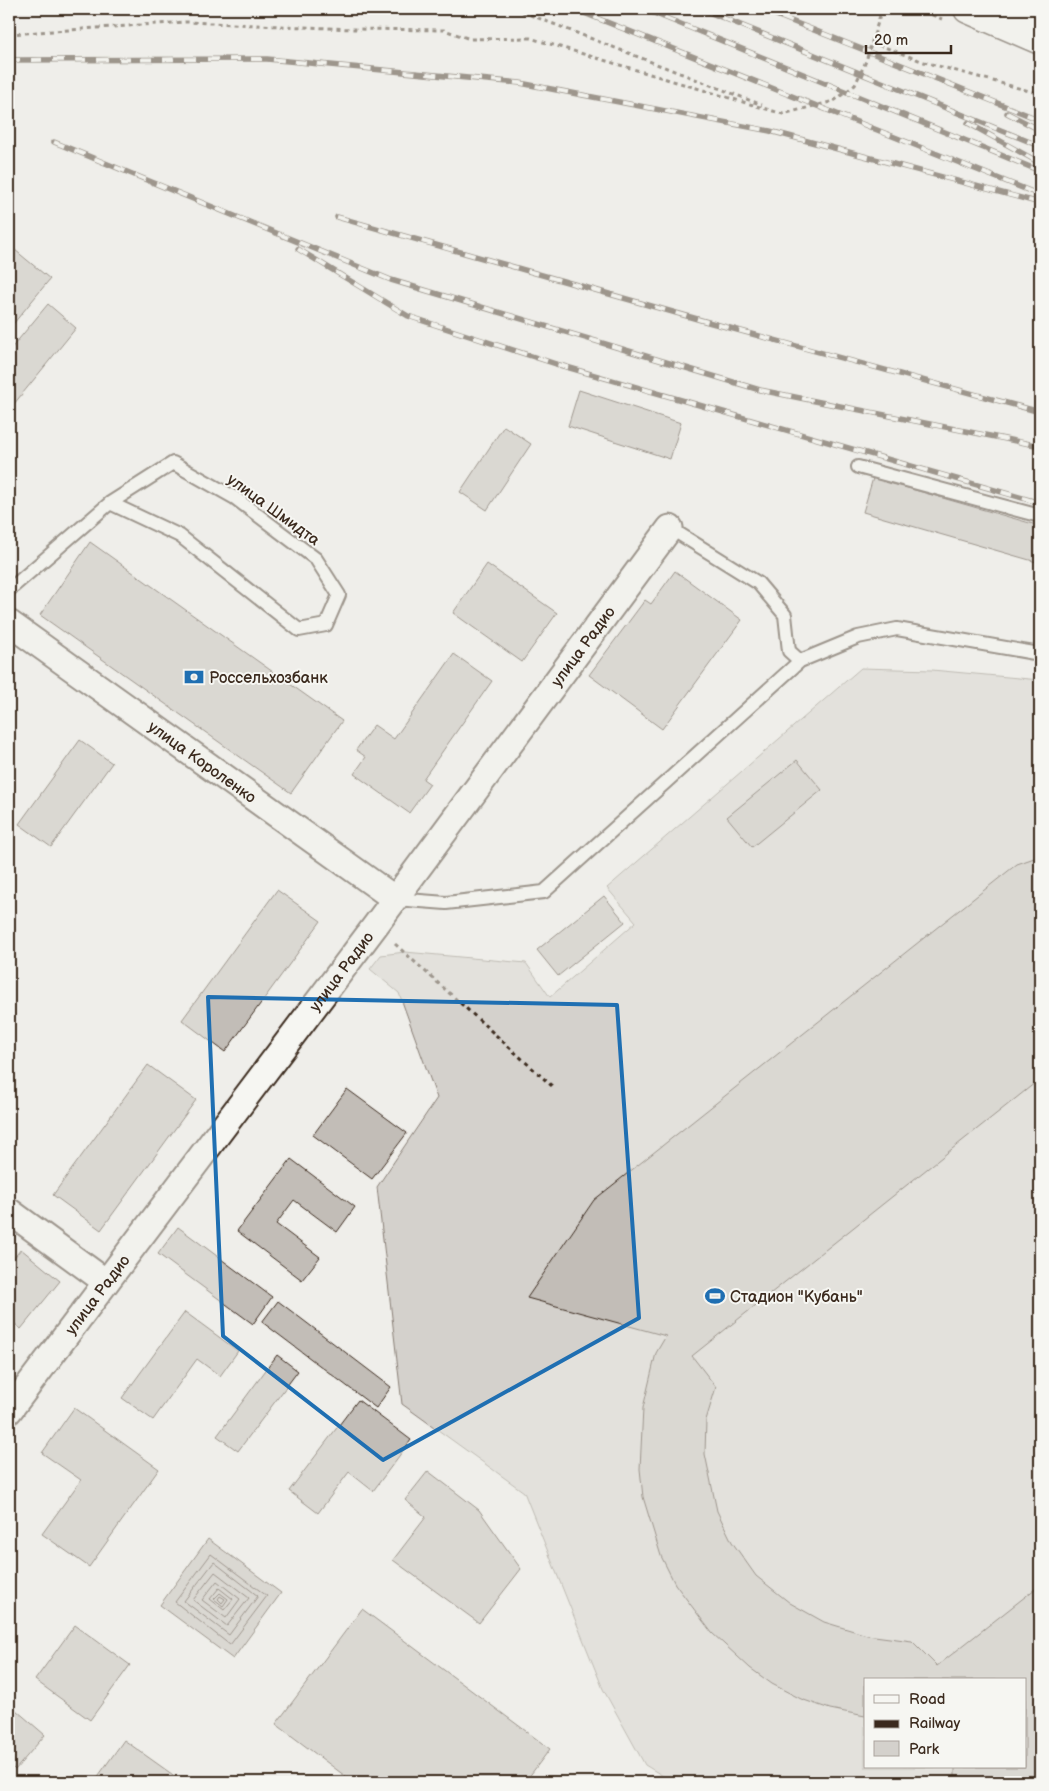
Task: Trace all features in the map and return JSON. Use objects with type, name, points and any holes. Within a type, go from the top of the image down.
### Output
[{"type":"main road","points":[[968,9],[1040,40]]},
{"type":"main road","points":[[1019,9],[1040,18]]},
{"type":"street","name":"улица Радио","points":[[9,1411],[375,926],[670,528]]},
{"type":"street","name":"улица Короленко","points":[[9,623],[395,899]]},
{"type":"street","points":[[9,1211],[106,1282]]},
{"type":"lane","name":"улица Шмидта","points":[[9,590],[110,503],[173,463],[235,498],[316,560],[339,595],[326,625],[299,630],[180,536],[110,503]]},
{"type":"lane","points":[[858,467],[1040,516]]},
{"type":"lane","points":[[670,528],[758,583],[785,615],[789,651],[800,661]]},
{"type":"lane","points":[[395,899],[446,903],[544,892],[800,661],[858,637],[897,629],[1040,654]]},
{"type":"path","points":[[515,9],[783,114]]},
{"type":"path","points":[[9,34],[186,22],[352,29],[444,30],[470,39],[530,38],[783,114],[834,101],[855,85],[866,61],[882,9]]},
{"type":"path","points":[[871,42],[924,62],[1040,94]]},
{"type":"path","points":[[375,926],[552,1086]]},
{"type":"highlighted area","points":[[208,997],[617,1005],[639,1318],[383,1460],[223,1336]]},
{"type":"green space","name":"Стадион \"Кубань\"","points":[[861,668],[932,670],[1040,680],[1040,1782],[673,1782],[645,1765],[603,1689],[524,1492],[402,1404],[377,1187],[437,1098],[399,993],[370,969],[381,955],[405,952],[526,963],[550,997],[636,922],[607,888]]},
{"type":"building","points":[[352,9],[381,9],[379,14]]},
{"type":"building","points":[[9,245],[50,279],[9,329]]},
{"type":"building","points":[[48,304],[76,328],[9,410],[9,351]]},
{"type":"building","points":[[579,390],[681,423],[670,459],[568,426]]},
{"type":"building","points":[[504,426],[531,444],[487,510],[460,492]]},
{"type":"building","points":[[873,478],[1040,526],[1040,563],[863,512]]},
{"type":"building","points":[[90,542],[342,721],[291,793],[40,615]]},
{"type":"building","points":[[487,564],[557,613],[522,662],[453,613]]},
{"type":"building","points":[[675,571],[742,620],[662,729],[589,675],[645,600],[651,604]]},
{"type":"building","points":[[454,654],[492,681],[423,779],[430,784],[409,813],[354,774],[366,757],[356,750],[374,725],[394,739]]},
{"type":"building","points":[[80,740],[112,763],[51,847],[19,824]]},
{"type":"building","points":[[797,760],[822,790],[752,847],[727,817]]},
{"type":"building","points":[[1040,856],[1040,1079],[692,1356],[716,1387],[706,1420],[705,1454],[717,1511],[732,1542],[756,1576],[790,1603],[824,1622],[867,1635],[912,1641],[937,1666],[1040,1585],[1040,1782],[955,1782],[955,1768],[1026,1768],[1026,1678],[864,1678],[864,1716],[830,1709],[801,1699],[772,1684],[750,1668],[712,1633],[675,1584],[661,1556],[643,1497],[640,1469],[643,1408],[656,1353],[666,1336],[527,1298],[594,1200],[1017,864]]},
{"type":"building","points":[[277,890],[321,921],[225,1052],[182,1020]]},
{"type":"building","points":[[604,896],[625,922],[558,976],[537,950]]},
{"type":"building","points":[[148,1065],[196,1100],[101,1230],[53,1195]]},
{"type":"building","points":[[347,1089],[407,1133],[372,1179],[313,1135]]},
{"type":"building","points":[[291,1159],[355,1207],[337,1232],[294,1200],[276,1224],[320,1257],[302,1280],[237,1231]]},
{"type":"building","points":[[178,1227],[272,1297],[253,1324],[158,1254]]},
{"type":"building","points":[[21,1249],[60,1281],[21,1329],[9,1319],[9,1264]]},
{"type":"building","points":[[278,1301],[391,1387],[376,1408],[262,1322]]},
{"type":"building","points":[[185,1312],[238,1351],[220,1376],[197,1359],[153,1420],[122,1398]]},
{"type":"building","points":[[277,1355],[298,1371],[238,1451],[217,1436]]},
{"type":"building","points":[[358,1400],[411,1440],[373,1491],[349,1472],[318,1513],[289,1491]]},
{"type":"building","points":[[74,1408],[159,1469],[89,1567],[42,1534],[81,1480],[42,1453]]},
{"type":"building","points":[[428,1471],[479,1510],[521,1569],[479,1623],[393,1560],[426,1517],[405,1500]]},
{"type":"building","points":[[208,1539],[281,1593],[233,1659],[160,1605]]},
{"type":"building","points":[[211,1554],[267,1596],[230,1645],[175,1602]]},
{"type":"building","points":[[214,1562],[258,1596],[229,1635],[184,1601]]},
{"type":"building","points":[[215,1572],[249,1598],[227,1626],[193,1600]]},
{"type":"building","points":[[217,1581],[240,1599],[226,1618],[202,1600]]},
{"type":"building","points":[[219,1588],[233,1599],[224,1610],[210,1599]]},
{"type":"building","points":[[220,1593],[228,1599],[223,1606],[214,1599]]},
{"type":"building","points":[[220,1596],[225,1599],[222,1603],[218,1599]]},
{"type":"building","points":[[362,1609],[550,1749],[525,1782],[353,1782],[276,1724]]},
{"type":"building","points":[[75,1625],[130,1665],[90,1720],[35,1680]]},
{"type":"building","points":[[9,1704],[45,1735],[15,1770],[9,1764]]},
{"type":"building","points":[[124,1740],[183,1782],[94,1782]]},
{"type":"railway","points":[[574,9],[1040,195]]},
{"type":"railway","points":[[644,9],[1040,171]]},
{"type":"railway","points":[[701,9],[1040,146]]},
{"type":"railway","points":[[761,9],[1040,120]]},
{"type":"railway","points":[[9,60],[267,59],[520,83],[770,131],[1040,203]]},
{"type":"railway","points":[[1007,113],[1040,130]]},
{"type":"railway","points":[[968,123],[1040,163]]},
{"type":"railway","points":[[54,142],[391,280],[760,390],[1040,446]]},
{"type":"railway","points":[[337,217],[708,322],[1040,412]]},
{"type":"railway","points":[[298,249],[408,316],[556,364],[1040,503]]},
{"type":"place","name":"Россельхозбанк","points":[[194,677]]},
{"type":"place","name":"Стадион \"Кубань\"","points":[[715,1296]]}]
